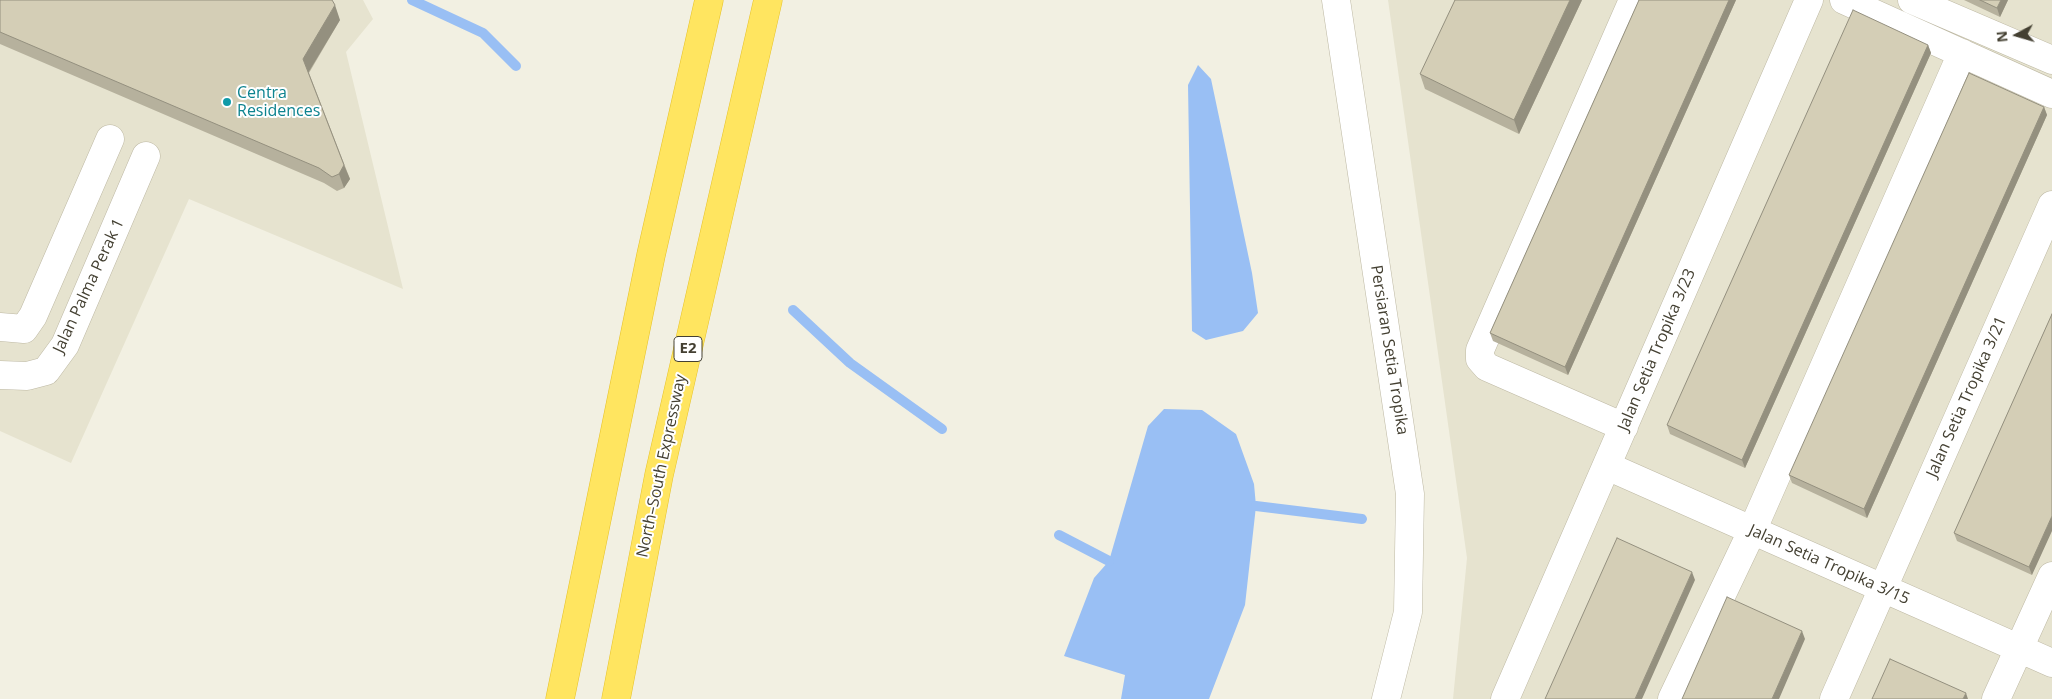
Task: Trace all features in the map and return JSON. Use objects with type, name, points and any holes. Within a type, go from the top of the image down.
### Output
[{"type":"highway","points":[[560,699],[651,255],[709,0]]},
{"type":"highway","name":"North–South Expressway","points":[[616,699],[658,475],[768,0]]},
{"type":"street","name":"Persiaran Setia Tropika","points":[[1336,0],[1410,494],[1408,612],[1386,699]]},
{"type":"street","points":[[1624,426],[1487,367],[1480,359],[1480,350],[1634,0]]},
{"type":"street","name":"Jalan Setia Tropika 3/23","points":[[1505,699],[1809,0]]},
{"type":"street","points":[[1844,0],[2052,94]]},
{"type":"street","points":[[1912,0],[2052,60]]},
{"type":"street","points":[[1672,699],[1752,531],[1962,53]]},
{"type":"street","points":[[0,327],[24,329],[33,316],[110,139]]},
{"type":"street","name":"Jalan Palma Perak 1","points":[[0,375],[27,376],[46,371],[65,345],[146,156]]},
{"type":"street","name":"Jalan Setia Tropika 3/21","points":[[1834,699],[2052,205]]},
{"type":"street","points":[[77,217],[112,235]]},
{"type":"street","name":"Jalan Setia Tropika 3/15","points":[[1607,466],[2052,663]]},
{"type":"street","points":[[1996,699],[2052,576]]},
{"type":"shaded area","name":"Centra Residences","points":[[0,0],[363,0],[373,19],[346,52],[403,289],[189,199],[71,463],[0,431]]},
{"type":"shaded area","points":[[1388,0],[2052,0],[2052,699],[1453,699],[1467,558]]},
{"type":"water","points":[[1198,65],[1211,79],[1252,273],[1258,313],[1243,331],[1206,340],[1192,331],[1188,85]]},
{"type":"water","points":[[1164,409],[1202,410],[1236,434],[1254,484],[1256,506],[1245,605],[1209,699],[1121,699],[1125,675],[1064,656],[1094,578],[1109,561],[1148,426]]},
{"type":"building","name":"Centra Residences","points":[[0,0],[332,0],[335,5],[303,59],[344,165],[339,174],[332,177],[319,168],[0,32]]},
{"type":"building","points":[[1455,0],[1570,0],[1514,120],[1420,74]]},
{"type":"building","points":[[1639,0],[1729,0],[1565,367],[1490,333]]},
{"type":"building","points":[[1980,0],[2001,0],[1997,8]]},
{"type":"building","points":[[1853,10],[1928,45],[1742,460],[1667,425]]},
{"type":"building","points":[[1969,73],[2044,107],[1864,509],[1789,475]]},
{"type":"building","points":[[2052,314],[2052,516],[2029,567],[1954,533]]},
{"type":"building","points":[[1617,538],[1692,572],[1635,699],[1545,699]]},
{"type":"building","points":[[1727,597],[1802,631],[1772,699],[1682,699]]},
{"type":"building","points":[[1890,659],[1966,693],[1963,699],[1872,699]]},
{"type":"waterway","points":[[412,0],[483,33],[516,66]]},
{"type":"waterway","points":[[793,310],[850,363],[942,429]]},
{"type":"waterway","points":[[1256,506],[1362,519]]},
{"type":"waterway","points":[[1059,535],[1109,561]]},
{"type":"place","name":"Centra Residences","points":[[227,102]]}]
